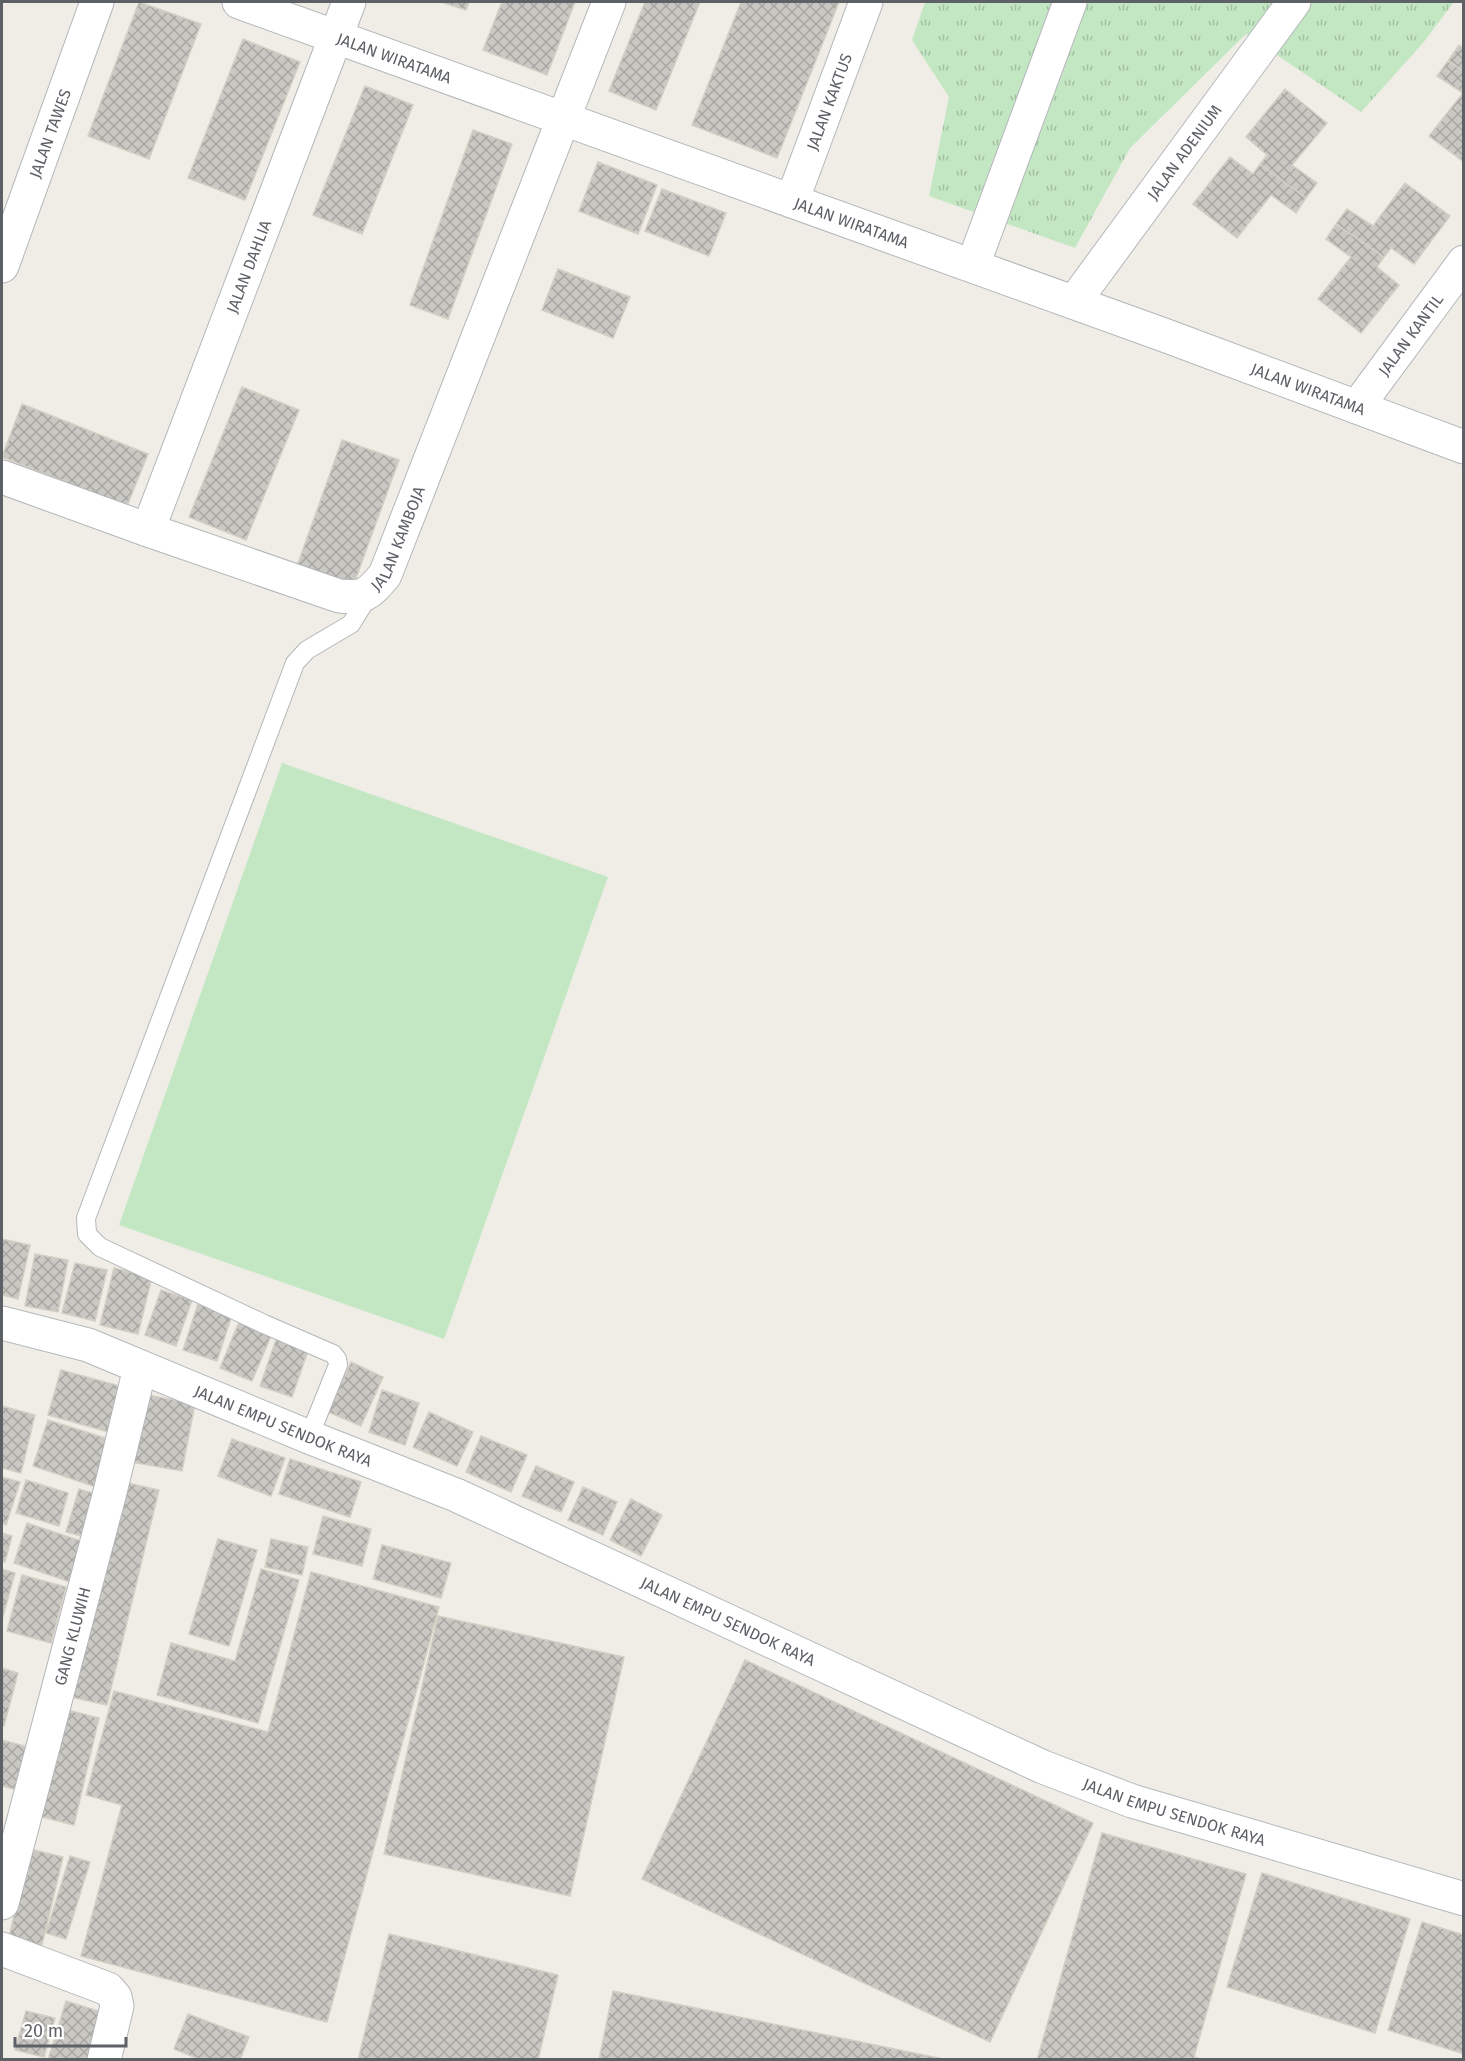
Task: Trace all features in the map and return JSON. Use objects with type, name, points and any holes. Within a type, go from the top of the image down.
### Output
[{"type":"street","name":"JALAN TAWES","points":[[2,266],[97,2]]},
{"type":"street","name":"JALAN WIRATAMA","points":[[239,2],[973,265],[1464,447]]},
{"type":"street","name":"JALAN DAHLIA","points":[[148,530],[349,2]]},
{"type":"street","name":"JALAN KAMBOJA","points":[[2,477],[339,596],[358,598],[370,593],[384,575],[609,2]]},
{"type":"street","name":"JALAN KAKTUS","points":[[792,201],[866,2]]},
{"type":"street","points":[[973,265],[1070,2]]},
{"type":"street","name":"JALAN ADENIUM","points":[[1074,302],[1294,2]]},
{"type":"street","name":"JALAN KANTIL","points":[[1357,407],[1464,262]]},
{"type":"street","name":"JALAN EMPU SENDOK RAYA","points":[[2,1323],[88,1345],[456,1495],[1043,1767],[1132,1801],[1464,1899]]},
{"type":"street","name":"GANG KLUWIH","points":[[2,1903],[110,1492],[140,1368]]},
{"type":"street","points":[[2,1949],[108,1989],[115,1997],[117,2006],[104,2060]]},
{"type":"lane","points":[[309,1437],[338,1365],[333,1354],[100,1247],[87,1234],[86,1218],[295,663],[307,650],[351,624],[370,593]]},
{"type":"green space","points":[[925,2],[1454,2],[1423,43],[1361,112],[1246,34],[1130,148],[1075,248],[929,196],[949,97],[912,40]]},
{"type":"green space","points":[[282,763],[608,877],[444,1339],[119,1225]]},
{"type":"building","points":[[139,2],[201,24],[149,159],[88,136]]},
{"type":"building","points":[[441,2],[469,2],[466,10]]},
{"type":"building","points":[[502,2],[575,2],[547,75],[483,50]]},
{"type":"building","points":[[645,2],[700,2],[656,110],[609,91]]},
{"type":"building","points":[[741,2],[839,2],[777,158],[692,125]]},
{"type":"building","points":[[243,39],[300,62],[245,200],[188,178]]},
{"type":"building","points":[[1459,45],[1464,49],[1464,71],[1448,61]]},
{"type":"building","points":[[1448,61],[1464,71],[1464,162],[1429,136],[1463,93],[1437,76]]},
{"type":"building","points":[[365,86],[413,105],[362,234],[313,215]]},
{"type":"building","points":[[1285,89],[1327,123],[1292,165],[1317,183],[1306,198],[1260,164],[1267,155],[1246,137]]},
{"type":"building","points":[[473,130],[512,144],[448,319],[410,305]]},
{"type":"building","points":[[1230,157],[1253,174],[1260,164],[1306,198],[1296,213],[1271,195],[1237,238],[1193,204]]},
{"type":"building","points":[[598,162],[657,185],[638,234],[579,211]]},
{"type":"building","points":[[1405,183],[1450,216],[1414,264],[1391,248],[1384,257],[1336,224],[1347,209],[1373,226]]},
{"type":"building","points":[[662,189],[726,213],[709,256],[645,231]]},
{"type":"building","points":[[1336,224],[1384,257],[1377,267],[1399,285],[1361,333],[1318,299],[1351,257],[1326,239]]},
{"type":"building","points":[[558,269],[630,297],[613,338],[542,310]]},
{"type":"building","points":[[242,387],[299,410],[246,540],[189,517]]},
{"type":"building","points":[[22,404],[148,454],[127,506],[2,457]]},
{"type":"building","points":[[342,440],[399,460],[352,589],[296,569]]},
{"type":"building","points":[[2,1239],[30,1245],[18,1299],[2,1295]]},
{"type":"building","points":[[35,1254],[68,1260],[58,1312],[25,1306]]},
{"type":"building","points":[[75,1263],[107,1270],[95,1321],[62,1313]]},
{"type":"building","points":[[114,1268],[152,1277],[138,1334],[100,1325]]},
{"type":"building","points":[[161,1290],[192,1300],[176,1346],[145,1335]]},
{"type":"building","points":[[198,1304],[232,1315],[217,1361],[183,1350]]},
{"type":"building","points":[[239,1322],[271,1336],[252,1381],[220,1368]]},
{"type":"building","points":[[277,1337],[309,1348],[292,1397],[260,1386]]},
{"type":"building","points":[[351,1362],[383,1377],[361,1426],[328,1412]]},
{"type":"building","points":[[61,1370],[131,1389],[119,1435],[48,1415]]},
{"type":"building","points":[[382,1390],[419,1403],[405,1445],[369,1432]]},
{"type":"building","points":[[138,1393],[195,1404],[182,1471],[125,1461]]},
{"type":"building","points":[[2,1406],[35,1415],[21,1473],[2,1468]]},
{"type":"building","points":[[429,1412],[473,1432],[457,1466],[413,1447]]},
{"type":"building","points":[[48,1420],[115,1441],[99,1488],[33,1466]]},
{"type":"building","points":[[481,1436],[527,1455],[511,1492],[466,1472]]},
{"type":"building","points":[[232,1439],[285,1458],[271,1496],[218,1476]]},
{"type":"building","points":[[290,1459],[361,1482],[350,1517],[279,1494]]},
{"type":"building","points":[[536,1466],[574,1482],[561,1512],[522,1496]]},
{"type":"building","points":[[2,1477],[20,1482],[6,1525],[2,1523]]},
{"type":"building","points":[[26,1480],[68,1493],[59,1526],[16,1513]]},
{"type":"building","points":[[119,1481],[159,1490],[107,1705],[66,1696]]},
{"type":"building","points":[[583,1487],[617,1502],[603,1535],[568,1520]]},
{"type":"building","points":[[79,1489],[105,1497],[92,1539],[66,1532]]},
{"type":"building","points":[[631,1499],[662,1515],[641,1556],[610,1540]]},
{"type":"building","points":[[323,1516],[371,1529],[362,1566],[313,1554]]},
{"type":"building","points":[[27,1523],[84,1542],[70,1582],[14,1563]]},
{"type":"building","points":[[2,1533],[12,1536],[5,1562],[2,1561]]},
{"type":"building","points":[[218,1539],[257,1550],[229,1646],[189,1634]]},
{"type":"building","points":[[271,1539],[308,1547],[302,1575],[265,1567]]},
{"type":"building","points":[[382,1545],[451,1563],[441,1598],[373,1579]]},
{"type":"building","points":[[2,1569],[15,1573],[2,1620]]},
{"type":"building","points":[[261,1569],[299,1580],[258,1723],[157,1695],[171,1643],[235,1661]]},
{"type":"building","points":[[311,1572],[439,1607],[327,2022],[81,1956],[122,1805],[86,1795],[114,1691],[268,1732]]},
{"type":"building","points":[[22,1575],[66,1587],[51,1643],[7,1631]]},
{"type":"building","points":[[438,1616],[624,1657],[570,1896],[384,1854]]},
{"type":"building","points":[[745,1660],[1093,1823],[990,2042],[642,1879]]},
{"type":"building","points":[[2,1668],[18,1673],[4,1726],[2,1725]]},
{"type":"building","points":[[64,1709],[99,1718],[74,1825],[38,1816]]},
{"type":"building","points":[[2,1740],[32,1748],[21,1791],[2,1786]]},
{"type":"building","points":[[1102,1833],[1246,1874],[1194,2057],[1203,2060],[1037,2060]]},
{"type":"building","points":[[30,1849],[63,1857],[41,1949],[8,1941]]},
{"type":"building","points":[[70,1856],[90,1862],[66,1939],[46,1933]]},
{"type":"building","points":[[1262,1873],[1410,1919],[1375,2033],[1227,1987]]},
{"type":"building","points":[[1422,1922],[1464,1935],[1464,2054],[1388,2030]]},
{"type":"building","points":[[389,1934],[558,1975],[538,2060],[358,2060]]},
{"type":"building","points":[[613,1991],[948,2060],[599,2060]]},
{"type":"building","points":[[66,2001],[111,2015],[97,2060],[48,2060]]},
{"type":"building","points":[[26,2011],[55,2018],[44,2057],[15,2050]]},
{"type":"building","points":[[188,2014],[249,2037],[240,2060],[201,2060],[174,2049]]}]
